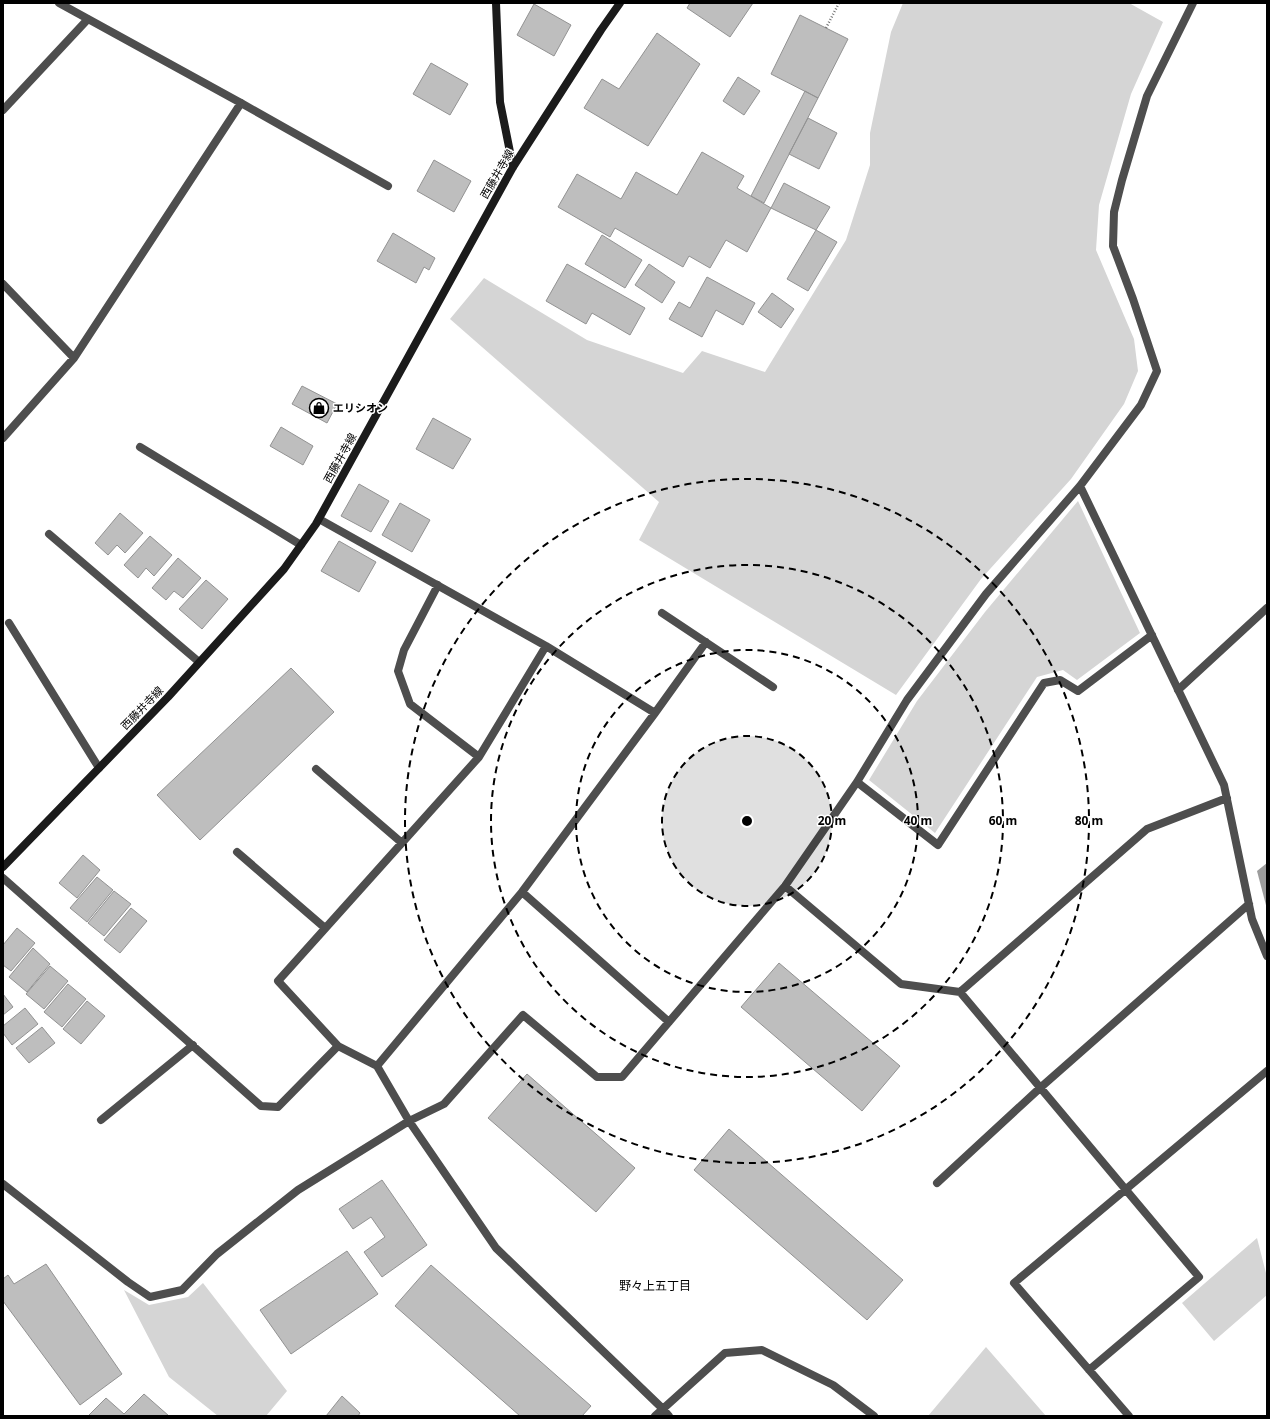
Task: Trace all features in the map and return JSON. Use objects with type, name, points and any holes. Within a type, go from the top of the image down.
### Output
[{"type":"main road","points":[[496,3],[500,102],[513,167]]},
{"type":"main road","name":"西藤井寺線","points":[[3,867],[168,697],[284,569],[319,518],[513,167],[620,3]]},
{"type":"street","points":[[59,3],[388,186]]},
{"type":"street","points":[[3,1184],[128,1282],[150,1297],[182,1290],[217,1254],[298,1190],[409,1121],[444,1104],[523,1014],[597,1077],[622,1076],[785,886],[858,782],[907,700],[986,594],[1080,486],[1141,405],[1157,371],[1113,246],[1114,212],[1147,96],[1193,3]]},
{"type":"street","points":[[3,110],[88,19]]},
{"type":"street","points":[[3,438],[74,358],[241,103]]},
{"type":"street","points":[[3,284],[74,358]]},
{"type":"street","points":[[140,447],[301,545]]},
{"type":"street","points":[[1080,486],[1224,785],[1252,919],[1267,956]]},
{"type":"street","points":[[319,518],[546,646],[655,713]]},
{"type":"street","points":[[50,534],[199,662]]},
{"type":"street","points":[[438,585],[404,650],[398,670],[410,704],[479,757]]},
{"type":"street","points":[[1178,690],[1267,608]]},
{"type":"street","points":[[662,613],[773,688]]},
{"type":"street","points":[[9,623],[99,768]]},
{"type":"street","points":[[858,782],[938,845],[1044,683],[1060,680],[1078,692],[1152,635]]},
{"type":"street","points":[[377,1066],[522,892],[706,642]]},
{"type":"street","points":[[546,646],[479,757],[278,981],[338,1046],[377,1066],[409,1121],[496,1248],[669,1416]]},
{"type":"street","points":[[316,768],[402,843]]},
{"type":"street","points":[[960,992],[1147,828],[1227,798]]},
{"type":"street","points":[[237,852],[325,928]]},
{"type":"street","points":[[3,878],[261,1106],[278,1107],[338,1046]]},
{"type":"street","points":[[785,886],[901,984],[960,992],[1199,1277],[1089,1370]]},
{"type":"street","points":[[522,892],[669,1022]]},
{"type":"street","points":[[937,1183],[1040,1088],[1249,904]]},
{"type":"street","points":[[101,1120],[193,1045]]},
{"type":"street","points":[[1129,1416],[1014,1283],[1267,1071]]},
{"type":"street","points":[[655,1416],[725,1353],[762,1350],[833,1385],[874,1416]]},
{"type":"path","points":[[826,28],[839,3]]},
{"type":"shaded area","points":[[903,3],[1129,3],[1163,22],[1131,94],[1099,205],[1096,250],[1134,339],[1138,371],[1124,404],[1071,479],[981,579],[896,695],[639,540],[659,502],[450,319],[484,278],[587,340],[683,373],[702,351],[765,372],[846,240],[870,165],[870,133],[891,32]]},
{"type":"shaded area","points":[[1078,501],[1140,633],[1077,680],[1063,670],[1037,677],[935,833],[869,780],[917,701],[985,612]]},
{"type":"shaded area","points":[[1267,863],[1267,909],[1257,871]]},
{"type":"shaded area","points":[[1257,1238],[1267,1277],[1267,1295],[1214,1341],[1182,1303]]},
{"type":"shaded area","points":[[203,1283],[287,1391],[266,1416],[218,1416],[169,1377],[124,1290],[149,1305],[188,1297]]},
{"type":"shaded area","points":[[986,1347],[1046,1416],[928,1416]]},
{"type":"building","points":[[690,3],[753,3],[730,37],[687,8]]},
{"type":"building","points":[[534,4],[571,25],[554,56],[517,35]]},
{"type":"building","points":[[800,15],[848,39],[818,98],[771,74]]},
{"type":"building","points":[[657,33],[700,64],[648,146],[584,108],[602,79],[619,89]]},
{"type":"building","points":[[431,63],[468,84],[450,115],[413,94]]},
{"type":"building","points":[[738,77],[760,91],[744,115],[723,101]]},
{"type":"building","points":[[805,91],[818,98],[764,203],[751,196]]},
{"type":"building","points":[[808,118],[837,133],[819,169],[789,154]]},
{"type":"building","points":[[702,152],[744,176],[737,188],[771,208],[747,252],[726,240],[710,268],[689,256],[683,267],[615,228],[610,237],[558,207],[577,174],[621,199],[636,172],[677,195]]},
{"type":"building","points":[[434,160],[471,181],[454,212],[417,191]]},
{"type":"building","points":[[784,183],[830,207],[816,230],[771,208]]},
{"type":"building","points":[[816,230],[837,242],[808,291],[787,279]]},
{"type":"building","points":[[393,233],[435,258],[429,270],[424,267],[416,283],[377,261]]},
{"type":"building","points":[[602,235],[642,260],[625,288],[585,264]]},
{"type":"building","points":[[567,264],[645,308],[630,335],[592,313],[586,324],[546,301]]},
{"type":"building","points":[[649,264],[675,282],[662,303],[635,285]]},
{"type":"building","points":[[707,277],[755,303],[743,325],[716,310],[702,337],[669,319],[679,302],[690,308]]},
{"type":"building","points":[[772,293],[794,309],[781,328],[758,312]]},
{"type":"building","points":[[302,386],[337,404],[327,423],[292,404]]},
{"type":"building","points":[[433,418],[471,439],[453,469],[416,449]]},
{"type":"building","points":[[281,427],[313,446],[303,465],[270,446]]},
{"type":"building","points":[[359,484],[389,501],[371,532],[341,516]]},
{"type":"building","points":[[400,503],[430,520],[412,552],[382,535]]},
{"type":"building","points":[[120,513],[143,533],[125,553],[117,545],[108,555],[95,543]]},
{"type":"building","points":[[150,536],[172,555],[154,576],[146,568],[138,578],[124,565]]},
{"type":"building","points":[[339,541],[376,562],[359,592],[321,571]]},
{"type":"building","points":[[178,558],[201,578],[183,598],[174,591],[166,600],[152,588]]},
{"type":"building","points":[[206,580],[228,599],[202,629],[179,609]]},
{"type":"building","points":[[291,668],[334,712],[200,840],[157,795]]},
{"type":"building","points":[[83,855],[100,870],[77,898],[59,883]]},
{"type":"building","points":[[97,877],[113,890],[87,922],[70,908]]},
{"type":"building","points":[[114,891],[131,904],[104,936],[88,923]]},
{"type":"building","points":[[131,908],[147,921],[120,953],[104,940]]},
{"type":"building","points":[[17,928],[35,943],[11,971],[3,965],[3,945]]},
{"type":"building","points":[[33,948],[50,964],[27,992],[9,977]]},
{"type":"building","points":[[779,963],[900,1066],[862,1111],[741,1007]]},
{"type":"building","points":[[50,966],[68,981],[44,1009],[26,994]]},
{"type":"building","points":[[68,984],[86,999],[62,1027],[44,1012]]},
{"type":"building","points":[[3,994],[13,1007],[3,1015]]},
{"type":"building","points":[[87,1001],[105,1016],[81,1044],[63,1029]]},
{"type":"building","points":[[25,1008],[38,1024],[12,1045],[3,1033],[3,1026]]},
{"type":"building","points":[[42,1027],[55,1043],[29,1063],[16,1048]]},
{"type":"building","points":[[527,1074],[635,1168],[596,1212],[488,1118]]},
{"type":"building","points":[[729,1129],[903,1280],[867,1320],[694,1170]]},
{"type":"building","points":[[382,1180],[427,1245],[382,1277],[364,1252],[385,1237],[371,1217],[353,1229],[339,1209]]},
{"type":"building","points":[[347,1251],[378,1294],[291,1354],[260,1310]]},
{"type":"building","points":[[46,1264],[122,1374],[80,1405],[3,1301],[3,1279],[8,1275],[14,1284]]},
{"type":"building","points":[[431,1265],[591,1406],[582,1416],[520,1416],[395,1306]]},
{"type":"building","points":[[144,1394],[169,1416],[88,1416],[106,1398],[124,1414]]},
{"type":"building","points":[[342,1396],[360,1413],[358,1416],[326,1416]]},
{"type":"place","name":"エリシオン","points":[[319,408]]},
{"type":"district","name":"野々上五丁目","points":[[655,1286]]}]
